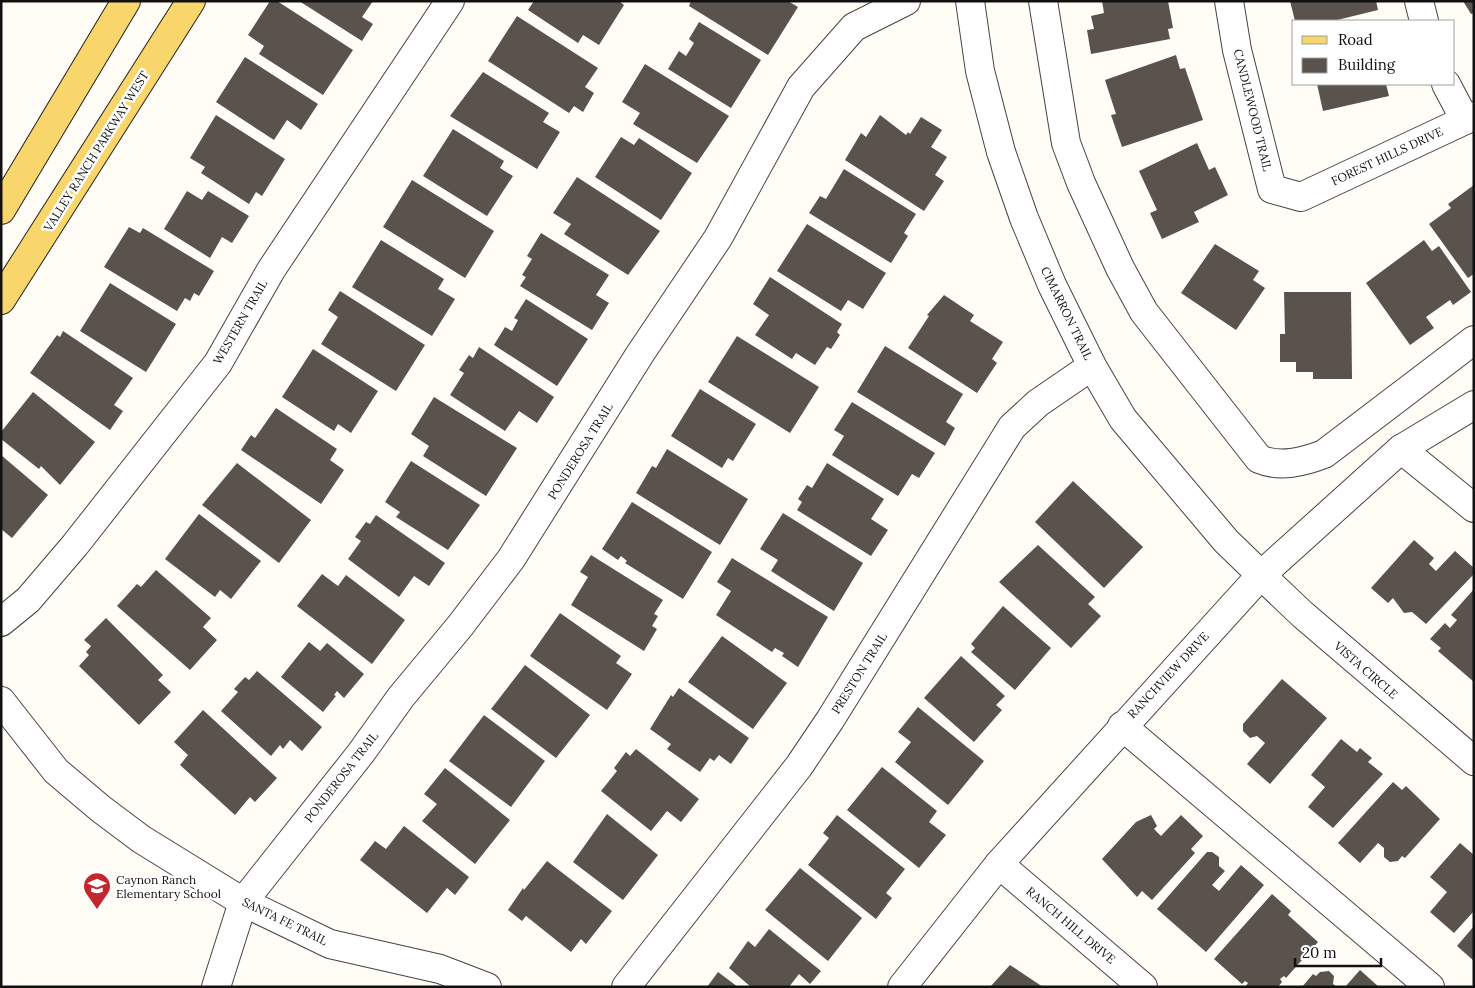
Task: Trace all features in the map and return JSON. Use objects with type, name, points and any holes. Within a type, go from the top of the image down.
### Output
[{"type":"main road","points":[[1,210],[126,1]]},
{"type":"main road","name":"VALLEY RANCH PARKWAY WEST","points":[[1,300],[191,1]]},
{"type":"street","name":"WESTERN TRAIL","points":[[1,622],[28,600],[75,545],[218,363],[271,270],[450,1]]},
{"type":"street","name":"PONDEROSA TRAIL","points":[[243,902],[361,753],[401,697],[460,626],[511,560],[640,354],[718,238],[801,87],[854,27],[906,1]]},
{"type":"street","name":"CIMARRON TRAIL","points":[[970,1],[980,71],[1001,152],[1024,218],[1052,285],[1092,366],[1123,419],[1226,541],[1261,575]]},
{"type":"street","points":[[1044,1],[1066,143],[1081,184],[1120,268],[1144,312],[1260,459],[1270,464],[1303,462],[1324,454],[1474,340]]},
{"type":"street","name":"CANDLEWOOD TRAIL","points":[[1229,1],[1237,50],[1272,189],[1301,197]]},
{"type":"street","points":[[1419,1],[1424,20]]},
{"type":"street","points":[[1447,85],[1469,118]]},
{"type":"street","name":"FOREST HILLS DRIVE","points":[[1301,197],[1469,118]]},
{"type":"street","name":"PRESTON TRAIL","points":[[626,987],[799,766],[830,720],[1012,427],[1038,403],[1092,366]]},
{"type":"street","name":"RANCHVIEW DRIVE","points":[[902,987],[999,864],[1122,726],[1261,575],[1401,449],[1474,405]]},
{"type":"street","points":[[1401,449],[1474,508]]},
{"type":"street","name":"VISTA CIRCLE","points":[[1261,575],[1302,614],[1474,762]]},
{"type":"street","name":"SANTA FE TRAIL","points":[[1,702],[56,771],[94,803],[141,839],[243,902],[330,944],[440,969],[486,987]]},
{"type":"street","points":[[1122,726],[1430,987]]},
{"type":"street","name":"RANCH HILL DRIVE","points":[[999,864],[1143,987]]},
{"type":"street","points":[[216,987],[243,902]]},
{"type":"building","points":[[270,1],[277,1],[353,50],[323,95],[259,54],[264,46],[248,35]]},
{"type":"building","points":[[299,1],[373,1],[362,17],[373,24],[362,41]]},
{"type":"building","points":[[534,1],[619,1],[624,5],[599,45],[583,35],[578,43],[528,10]]},
{"type":"building","points":[[691,1],[788,1],[798,7],[768,55],[689,6]]},
{"type":"building","points":[[1102,1],[1168,1],[1173,28],[1168,29],[1170,39],[1091,54],[1087,30],[1094,29],[1091,16],[1104,13]]},
{"type":"building","points":[[1290,1],[1376,1],[1378,10],[1337,20],[1295,20]]},
{"type":"building","points":[[1463,1],[1474,1],[1474,13],[1471,14]]},
{"type":"building","points":[[517,16],[598,68],[585,87],[594,93],[583,112],[574,106],[569,113],[488,61]]},
{"type":"building","points":[[699,22],[761,60],[731,108],[668,69],[679,51],[686,56],[694,43],[689,39]]},
{"type":"building","points":[[1176,55],[1180,69],[1185,68],[1203,120],[1122,147],[1111,115],[1116,114],[1105,80]]},
{"type":"building","points":[[245,57],[318,104],[301,130],[287,120],[274,140],[216,102]]},
{"type":"building","points":[[645,64],[729,116],[697,163],[633,124],[640,113],[622,102]]},
{"type":"building","points":[[483,72],[549,113],[543,122],[560,132],[537,169],[450,116]]},
{"type":"building","points":[[1317,85],[1386,85],[1389,96],[1323,111]]},
{"type":"building","points":[[216,115],[285,159],[262,196],[256,192],[249,204],[201,173],[205,167],[190,158]]},
{"type":"building","points":[[880,115],[906,135],[908,132],[910,134],[921,117],[942,130],[931,147],[947,157],[935,175],[944,181],[924,211],[845,160],[861,133],[866,137]]},
{"type":"building","points":[[453,129],[504,161],[500,168],[513,176],[487,216],[423,176]]},
{"type":"building","points":[[621,137],[634,145],[639,138],[692,173],[661,220],[595,177]]},
{"type":"building","points":[[1197,143],[1209,170],[1215,167],[1228,195],[1194,212],[1199,222],[1162,239],[1150,213],[1157,210],[1139,171]]},
{"type":"building","points":[[844,169],[916,214],[904,233],[908,236],[891,263],[809,213],[820,196],[826,199]]},
{"type":"building","points":[[577,177],[660,231],[628,275],[564,234],[571,224],[553,213]]},
{"type":"building","points":[[412,180],[494,231],[465,278],[383,227]]},
{"type":"building","points":[[1474,185],[1474,274],[1468,278],[1429,224],[1451,208],[1448,204]]},
{"type":"building","points":[[187,191],[202,200],[208,191],[249,216],[232,243],[222,237],[210,258],[164,229]]},
{"type":"building","points":[[807,224],[886,273],[863,309],[848,300],[841,311],[777,271]]},
{"type":"building","points":[[129,227],[140,233],[143,228],[214,271],[199,296],[194,293],[190,301],[185,298],[177,311],[104,267]]},
{"type":"building","points":[[541,233],[609,275],[596,295],[609,303],[592,330],[520,286],[526,277],[522,275],[532,259],[527,256]]},
{"type":"building","points":[[381,240],[444,279],[438,289],[455,299],[432,336],[352,287]]},
{"type":"building","points":[[1424,240],[1432,251],[1439,246],[1471,292],[1453,305],[1450,300],[1426,317],[1434,328],[1410,345],[1366,283]]},
{"type":"building","points":[[1215,244],[1259,271],[1253,280],[1265,288],[1236,330],[1181,293]]},
{"type":"building","points":[[770,277],[842,324],[837,332],[840,335],[831,349],[827,347],[815,365],[796,353],[792,359],[755,335],[769,315],[753,304]]},
{"type":"building","points":[[110,283],[176,324],[146,372],[80,331]]},
{"type":"building","points":[[340,291],[425,345],[396,391],[321,344],[338,317],[328,310]]},
{"type":"building","points":[[1284,292],[1351,292],[1352,379],[1313,379],[1313,372],[1296,372],[1296,362],[1280,362],[1280,334],[1285,334]]},
{"type":"building","points":[[944,295],[974,315],[970,321],[1003,342],[992,359],[997,363],[977,393],[908,348],[929,316],[927,315]]},
{"type":"building","points":[[526,299],[588,339],[557,386],[494,345],[505,327],[512,331],[518,320],[514,318]]},
{"type":"building","points":[[63,331],[133,378],[114,405],[123,411],[110,430],[30,373],[57,335],[60,337]]},
{"type":"building","points":[[737,336],[819,387],[790,433],[708,382]]},
{"type":"building","points":[[885,346],[963,394],[946,422],[955,428],[945,446],[857,392]]},
{"type":"building","points":[[479,347],[554,397],[537,423],[519,411],[505,431],[450,395],[464,373],[459,370],[469,355],[473,358]]},
{"type":"building","points":[[313,349],[378,391],[351,433],[338,424],[334,431],[282,397]]},
{"type":"building","points":[[700,389],[756,424],[733,461],[728,458],[722,468],[671,436]]},
{"type":"building","points":[[33,392],[95,442],[60,485],[41,466],[39,469],[1,439],[1,432]]},
{"type":"building","points":[[434,397],[517,448],[486,496],[423,456],[429,446],[411,434]]},
{"type":"building","points":[[852,402],[935,453],[919,478],[912,474],[898,496],[832,455],[844,436],[834,430]]},
{"type":"building","points":[[276,408],[337,449],[330,460],[344,470],[321,504],[241,450],[251,435],[255,438]]},
{"type":"building","points":[[667,449],[748,499],[720,545],[636,493],[652,466],[656,468]]},
{"type":"building","points":[[1,455],[48,495],[12,538],[1,529]]},
{"type":"building","points":[[411,461],[480,505],[448,550],[396,517],[400,512],[385,502]]},
{"type":"building","points":[[237,463],[311,520],[279,563],[202,505]]},
{"type":"building","points":[[827,463],[884,499],[871,519],[888,530],[871,556],[797,510],[802,502],[798,499],[807,485],[812,488]]},
{"type":"building","points":[[1073,481],[1143,547],[1104,588],[1035,522]]},
{"type":"building","points":[[632,502],[712,552],[683,599],[625,563],[627,561],[621,556],[618,560],[602,549]]},
{"type":"building","points":[[783,513],[863,563],[834,611],[771,571],[778,560],[760,549]]},
{"type":"building","points":[[199,514],[261,561],[231,599],[220,590],[215,597],[165,559]]},
{"type":"building","points":[[376,515],[445,563],[429,586],[414,576],[399,597],[348,559],[361,541],[355,537],[366,522],[370,524]]},
{"type":"building","points":[[1414,540],[1434,558],[1429,564],[1436,571],[1455,551],[1474,568],[1474,574],[1426,624],[1412,612],[1404,613],[1393,598],[1388,603],[1371,588]]},
{"type":"building","points":[[1038,545],[1095,597],[1088,604],[1101,616],[1071,648],[999,582]]},
{"type":"building","points":[[591,555],[663,600],[654,614],[658,616],[652,626],[657,629],[644,651],[571,605],[588,577],[580,572]]},
{"type":"building","points":[[732,558],[828,617],[798,667],[782,656],[784,653],[775,648],[772,652],[716,615],[731,591],[717,582]]},
{"type":"building","points":[[156,570],[211,618],[203,627],[217,640],[190,670],[117,606],[137,584],[141,587]]},
{"type":"building","points":[[322,574],[338,586],[346,575],[405,620],[372,664],[297,606]]},
{"type":"building","points":[[1474,589],[1474,682],[1438,651],[1441,648],[1430,639],[1445,623],[1450,628],[1457,620],[1451,615]]},
{"type":"building","points":[[1003,606],[1051,648],[1015,690],[971,652],[975,648],[971,644]]},
{"type":"building","points":[[560,613],[621,656],[616,663],[632,674],[607,710],[530,656]]},
{"type":"building","points":[[106,618],[163,675],[158,680],[171,692],[139,725],[79,666],[89,655],[86,652],[91,646],[84,640]]},
{"type":"building","points":[[722,636],[787,683],[753,729],[688,682]]},
{"type":"building","points":[[309,642],[320,651],[327,643],[364,674],[344,698],[337,691],[334,695],[336,696],[323,712],[281,677]]},
{"type":"building","points":[[961,656],[1005,696],[996,705],[1002,710],[974,742],[924,698]]},
{"type":"building","points":[[525,665],[590,715],[556,758],[491,709]]},
{"type":"building","points":[[257,671],[322,727],[302,751],[290,740],[283,749],[280,745],[271,756],[221,711],[238,692],[234,689],[245,677],[249,680]]},
{"type":"building","points":[[1282,679],[1327,718],[1270,784],[1247,764],[1265,743],[1257,736],[1250,738],[1243,731],[1243,724]]},
{"type":"building","points":[[679,688],[749,738],[731,764],[719,755],[714,761],[710,758],[700,772],[667,749],[671,744],[650,729],[671,695],[673,697]]},
{"type":"building","points":[[918,707],[984,761],[948,805],[895,762],[911,742],[898,732]]},
{"type":"building","points":[[203,710],[277,778],[255,802],[250,797],[235,815],[180,765],[188,755],[174,742]]},
{"type":"building","points":[[484,715],[545,761],[511,807],[449,761]]},
{"type":"building","points":[[1341,739],[1357,752],[1360,748],[1372,758],[1368,762],[1383,774],[1333,828],[1308,807],[1325,787],[1311,775]]},
{"type":"building","points":[[636,749],[699,799],[681,822],[667,811],[651,831],[601,791],[617,771],[614,768],[626,752],[630,756]]},
{"type":"building","points":[[882,767],[937,811],[929,822],[946,835],[919,868],[847,810]]},
{"type":"building","points":[[445,768],[510,820],[475,864],[422,821],[437,804],[424,794]]},
{"type":"building","points":[[1393,782],[1402,790],[1406,786],[1440,819],[1405,858],[1402,856],[1398,861],[1390,862],[1384,857],[1384,848],[1378,843],[1360,863],[1338,843]]},
{"type":"building","points":[[607,814],[658,855],[623,900],[573,862]]},
{"type":"building","points":[[837,815],[905,869],[886,893],[892,898],[876,919],[808,865],[829,838],[823,833]]},
{"type":"building","points":[[1151,815],[1157,826],[1154,829],[1161,836],[1181,815],[1203,836],[1191,849],[1195,853],[1152,900],[1142,891],[1137,897],[1102,859],[1136,822]]},
{"type":"building","points":[[404,826],[469,877],[455,895],[447,888],[427,913],[360,860],[375,841],[386,849]]},
{"type":"building","points":[[1460,843],[1474,855],[1474,911],[1454,933],[1430,912],[1447,892],[1430,877]]},
{"type":"building","points":[[1207,852],[1212,852],[1219,857],[1219,866],[1225,871],[1212,885],[1219,891],[1241,865],[1264,885],[1206,952],[1157,909]]},
{"type":"building","points":[[547,861],[612,911],[586,944],[581,939],[571,952],[526,916],[522,921],[508,910],[523,888],[524,890]]},
{"type":"building","points":[[800,868],[862,918],[828,961],[765,910]]},
{"type":"building","points":[[1272,894],[1291,911],[1288,915],[1318,942],[1286,978],[1284,976],[1280,979],[1282,982],[1278,987],[1245,987],[1248,983],[1245,981],[1242,984],[1214,959]]},
{"type":"building","points":[[1474,926],[1474,961],[1457,946]]},
{"type":"building","points":[[769,929],[821,971],[810,984],[799,974],[789,987],[751,987],[729,968],[748,941],[755,947]]},
{"type":"building","points":[[1010,965],[1043,987],[990,987]]},
{"type":"building","points":[[1360,970],[1379,987],[1345,987]]},
{"type":"building","points":[[1329,971],[1334,976],[1333,984],[1337,987],[1302,987],[1313,974],[1316,976],[1320,972]]},
{"type":"building","points":[[718,972],[738,987],[707,987]]},
{"type":"place","name":"Caynon Ranch Elementary School","points":[[97,910]]}]
